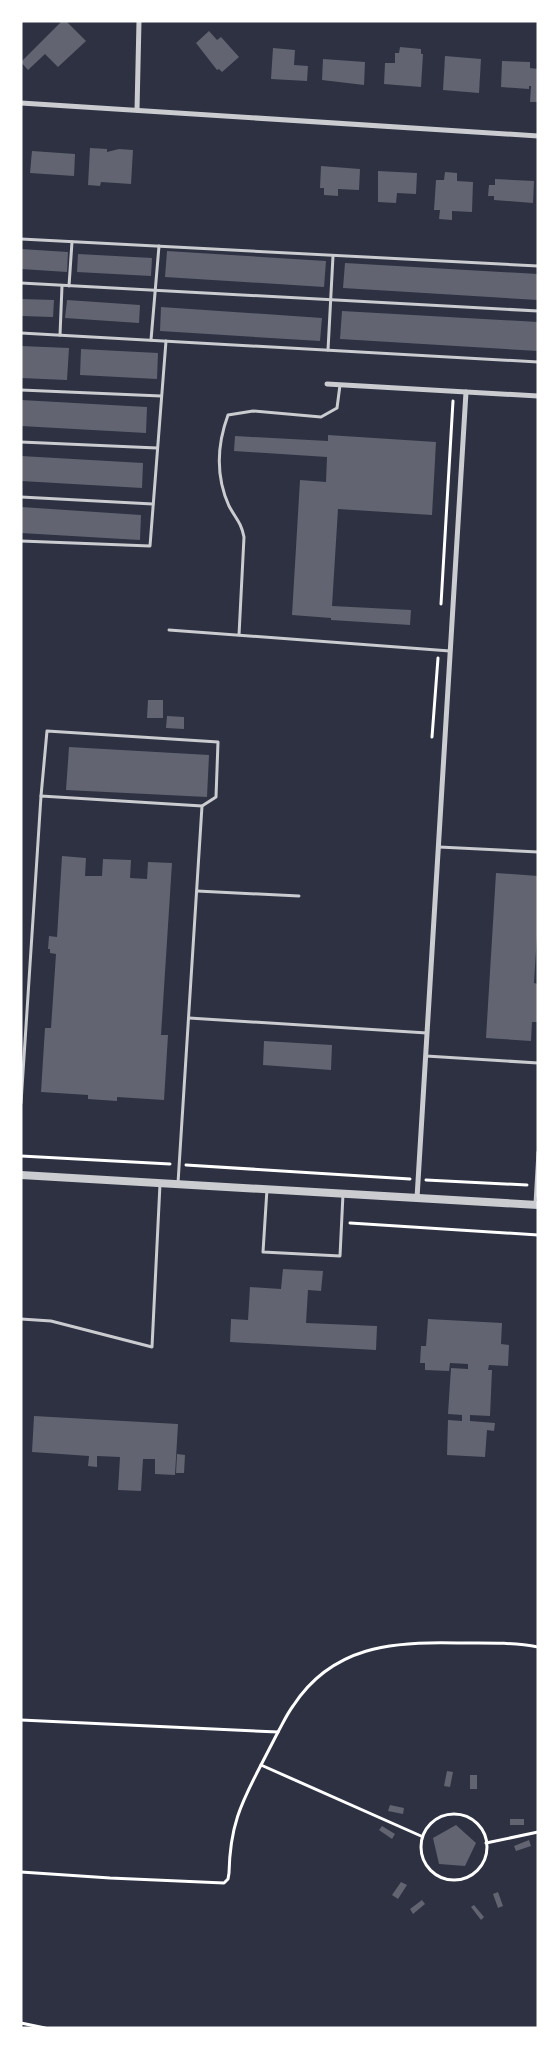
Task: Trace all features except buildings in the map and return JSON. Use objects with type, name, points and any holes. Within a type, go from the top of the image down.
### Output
[{"type":"street","points":[[137,110],[139,21]]},
{"type":"street","points":[[21,103],[538,136]]},
{"type":"street","points":[[327,384],[538,396]]},
{"type":"street","points":[[417,1198],[466,392]]},
{"type":"street","points":[[21,1175],[536,1205]]},
{"type":"lane","points":[[21,239],[538,266]]},
{"type":"lane","points":[[69,286],[72,242]]},
{"type":"lane","points":[[151,340],[158,246]]},
{"type":"lane","points":[[328,350],[333,256]]},
{"type":"lane","points":[[21,284],[538,311]]},
{"type":"lane","points":[[60,335],[62,286]]},
{"type":"lane","points":[[21,333],[538,362]]},
{"type":"lane","points":[[21,541],[150,546],[166,341]]},
{"type":"lane","points":[[239,635],[244,538],[241,524],[230,508],[221,486],[219,454],[223,429],[228,416],[253,411],[321,417],[337,408],[340,385]]},
{"type":"lane","points":[[21,390],[161,396]]},
{"type":"lane","points":[[21,442],[157,448]]},
{"type":"lane","points":[[21,497],[153,504]]},
{"type":"lane","points":[[169,630],[450,651]]},
{"type":"lane","points":[[21,1103],[41,796],[47,731],[218,742],[216,797],[202,806],[41,796]]},
{"type":"lane","points":[[178,1184],[202,806]]},
{"type":"lane","points":[[439,847],[538,852]]},
{"type":"lane","points":[[197,891],[299,896]]},
{"type":"lane","points":[[189,1018],[427,1033]]},
{"type":"lane","points":[[426,1056],[538,1063]]},
{"type":"lane","points":[[536,1205],[538,1152]]},
{"type":"lane","points":[[21,1319],[51,1321],[152,1347],[160,1183]]},
{"type":"lane","points":[[267,1189],[263,1252],[340,1256],[343,1194]]},
{"type":"path","points":[[441,610],[454,391]]},
{"type":"path","points":[[432,737],[438,650]]},
{"type":"path","points":[[21,1156],[536,1185]]},
{"type":"path","points":[[342,1222],[538,1235]]},
{"type":"path","points":[[21,1872],[224,1884],[228,1879],[234,1824],[241,1802],[293,1705],[326,1670],[366,1650],[390,1645],[428,1642],[496,1643],[538,1647]]},
{"type":"path","points":[[21,1720],[278,1732]]},
{"type":"path","points":[[261,1765],[422,1836]]},
{"type":"path","points":[[454,1814],[468,1817],[479,1825],[486,1838],[486,1843],[487,1852],[483,1865],[473,1875],[460,1880],[446,1880],[433,1874],[424,1864],[420,1850],[422,1836],[429,1824],[440,1816],[454,1814]]},
{"type":"path","points":[[486,1843],[538,1832]]},
{"type":"path","points":[[21,2023],[45,2028]]}]
